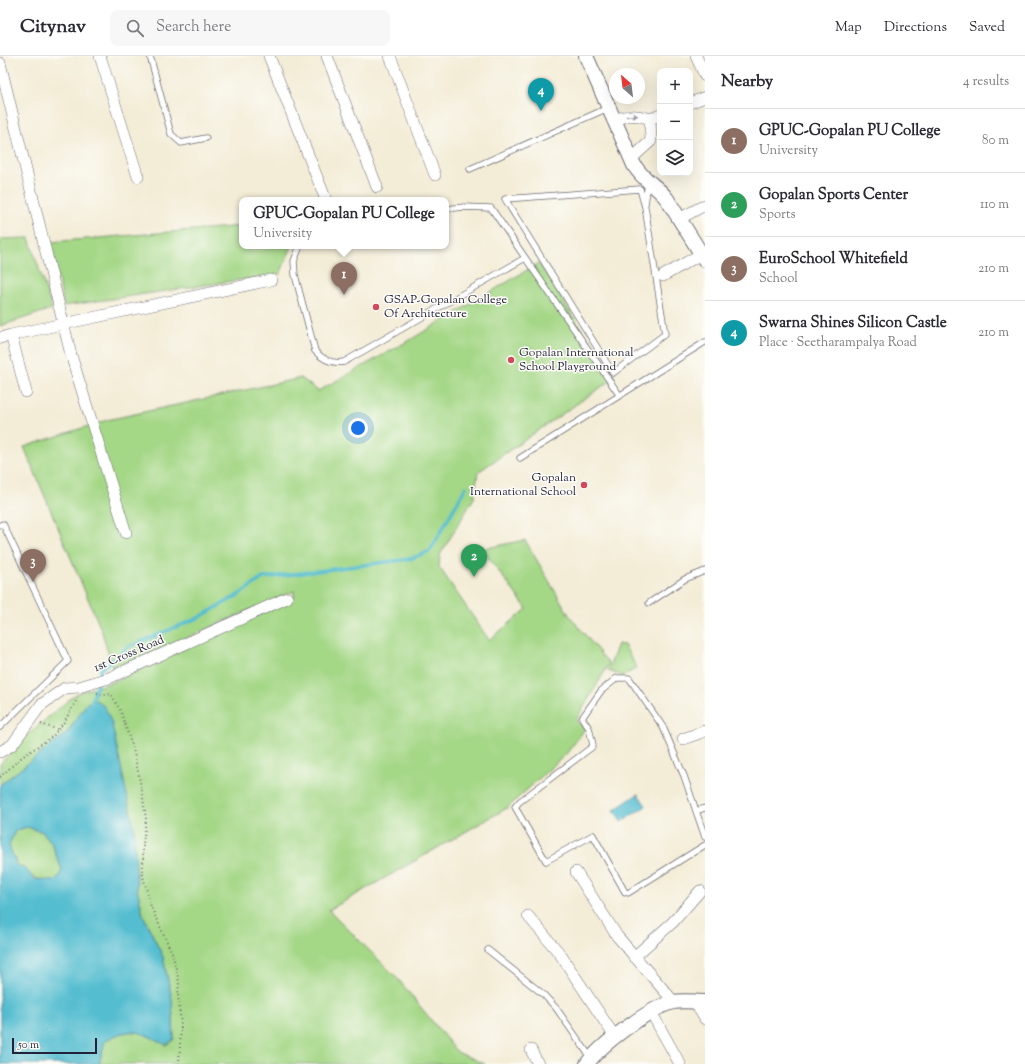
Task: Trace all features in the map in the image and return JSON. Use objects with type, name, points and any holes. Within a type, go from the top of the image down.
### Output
[{"type":"street","points":[[100,56],[138,177]]},
{"type":"street","points":[[269,56],[325,197]]},
{"type":"street","points":[[327,56],[377,187]]},
{"type":"street","points":[[390,56],[435,175]]},
{"type":"street","points":[[586,56],[610,115],[641,177],[662,192],[703,257],[663,276]]},
{"type":"street","points":[[696,56],[705,76]]},
{"type":"street","points":[[0,63],[71,355],[126,533]]},
{"type":"street","points":[[693,102],[705,97]]},
{"type":"street","points":[[610,115],[640,115],[655,117],[651,141],[631,159]]},
{"type":"street","points":[[679,219],[705,205]]},
{"type":"street","points":[[26,392],[5,336],[271,280]]},
{"type":"street","name":"1st Cross Road","points":[[0,752],[12,745],[41,705],[65,688],[79,687],[109,678],[287,598]]},
{"type":"street","points":[[683,739],[705,731]]},
{"type":"street","points":[[576,872],[617,936],[674,1002]]},
{"type":"street","points":[[634,957],[673,922],[700,890]]},
{"type":"street","points":[[528,916],[560,954],[615,1037]]},
{"type":"street","points":[[589,1061],[615,1037],[651,1012],[674,1002],[700,1002],[705,1019]]},
{"type":"street","points":[[651,1012],[680,1064]]},
{"type":"street","points":[[530,1050],[538,1064]]},
{"type":"lane","points":[[150,56],[171,134],[181,143],[206,138]]},
{"type":"lane","points":[[470,169],[610,115]]},
{"type":"lane","points":[[645,207],[640,189],[505,199],[613,373],[665,334],[645,207],[648,183]]},
{"type":"lane","points":[[449,209],[491,208],[620,396]]},
{"type":"lane","points":[[299,249],[294,261],[295,275],[315,351],[320,357],[337,363],[344,362],[525,258]]},
{"type":"lane","points":[[520,458],[704,344]]},
{"type":"lane","points":[[0,525],[2,524],[68,661],[0,727]]},
{"type":"lane","points":[[649,603],[685,578],[705,571]]},
{"type":"lane","points":[[705,837],[684,776],[663,727],[629,678],[617,678],[601,691],[582,718],[589,728],[593,745],[592,747],[519,802],[515,807],[546,861],[593,835],[625,892],[628,893],[705,845]]},
{"type":"lane","points":[[696,811],[705,808]]},
{"type":"lane","points":[[488,950],[544,995],[556,1008],[589,1061]]},
{"type":"path","points":[[96,693],[103,695],[111,694],[121,712],[136,764],[146,819],[143,844],[144,876],[151,907],[173,955],[179,982],[178,995],[181,1025],[179,1064]]},
{"type":"path","points":[[0,777],[59,730],[73,704],[84,694]]},
{"type":"path","points":[[30,720],[59,730]]},
{"type":"green space","points":[[239,226],[239,249],[291,249],[280,274],[64,306],[50,242]]},
{"type":"green space","points":[[29,238],[52,309],[0,326],[0,239]]},
{"type":"green space","points":[[539,263],[613,379],[478,472],[474,498],[440,555],[439,567],[489,640],[527,609],[482,549],[525,540],[569,615],[609,664],[576,720],[585,729],[567,753],[507,808],[329,910],[398,979],[457,1052],[485,1064],[99,1064],[105,1041],[122,1033],[143,1033],[166,1045],[174,1039],[172,999],[163,957],[143,915],[137,888],[134,828],[87,703],[67,733],[0,785],[0,764],[27,735],[77,693],[116,681],[294,597],[294,591],[113,670],[102,632],[24,447],[107,420],[301,378],[318,391],[410,340]]},
{"type":"green space","points":[[618,644],[624,645],[637,668],[623,676],[608,671]]},
{"type":"green space","points":[[27,827],[43,832],[51,842],[62,870],[59,877],[54,881],[38,879],[31,876],[25,872],[15,860],[9,845],[15,831]]},
{"type":"water","points":[[96,700],[105,707],[112,724],[134,828],[137,888],[143,915],[163,957],[172,999],[174,1039],[166,1045],[136,1032],[122,1033],[105,1041],[99,1064],[0,1064],[0,785],[67,733],[87,703]],"holes":[[[27,827],[43,832],[51,842],[62,870],[59,877],[54,881],[34,879],[24,867],[16,865],[9,845],[15,831]]]},
{"type":"water","points":[[638,794],[646,806],[621,822],[614,810]]},
{"type":"waterway","points":[[99,678],[101,669],[128,647],[198,618],[237,596],[263,578],[410,559],[430,551],[466,487]]},
{"type":"waterway","points":[[91,705],[97,684]]},
{"type":"place","name":"Swarna Shines Silicon Castle","points":[[541,111]]},
{"type":"place","name":"GPUC-Gopalan PU College","points":[[344,295]]},
{"type":"place","name":"GSAP-Gopalan College Of Architecture","points":[[376,307]]},
{"type":"place","name":"Gopalan International School Playground","points":[[511,360]]},
{"type":"place","name":"Gopalan International School","points":[[584,485]]},
{"type":"place","name":"Gopalan Sports Center","points":[[474,577]]},
{"type":"place","name":"EuroSchool Whitefield","points":[[33,582]]}]
